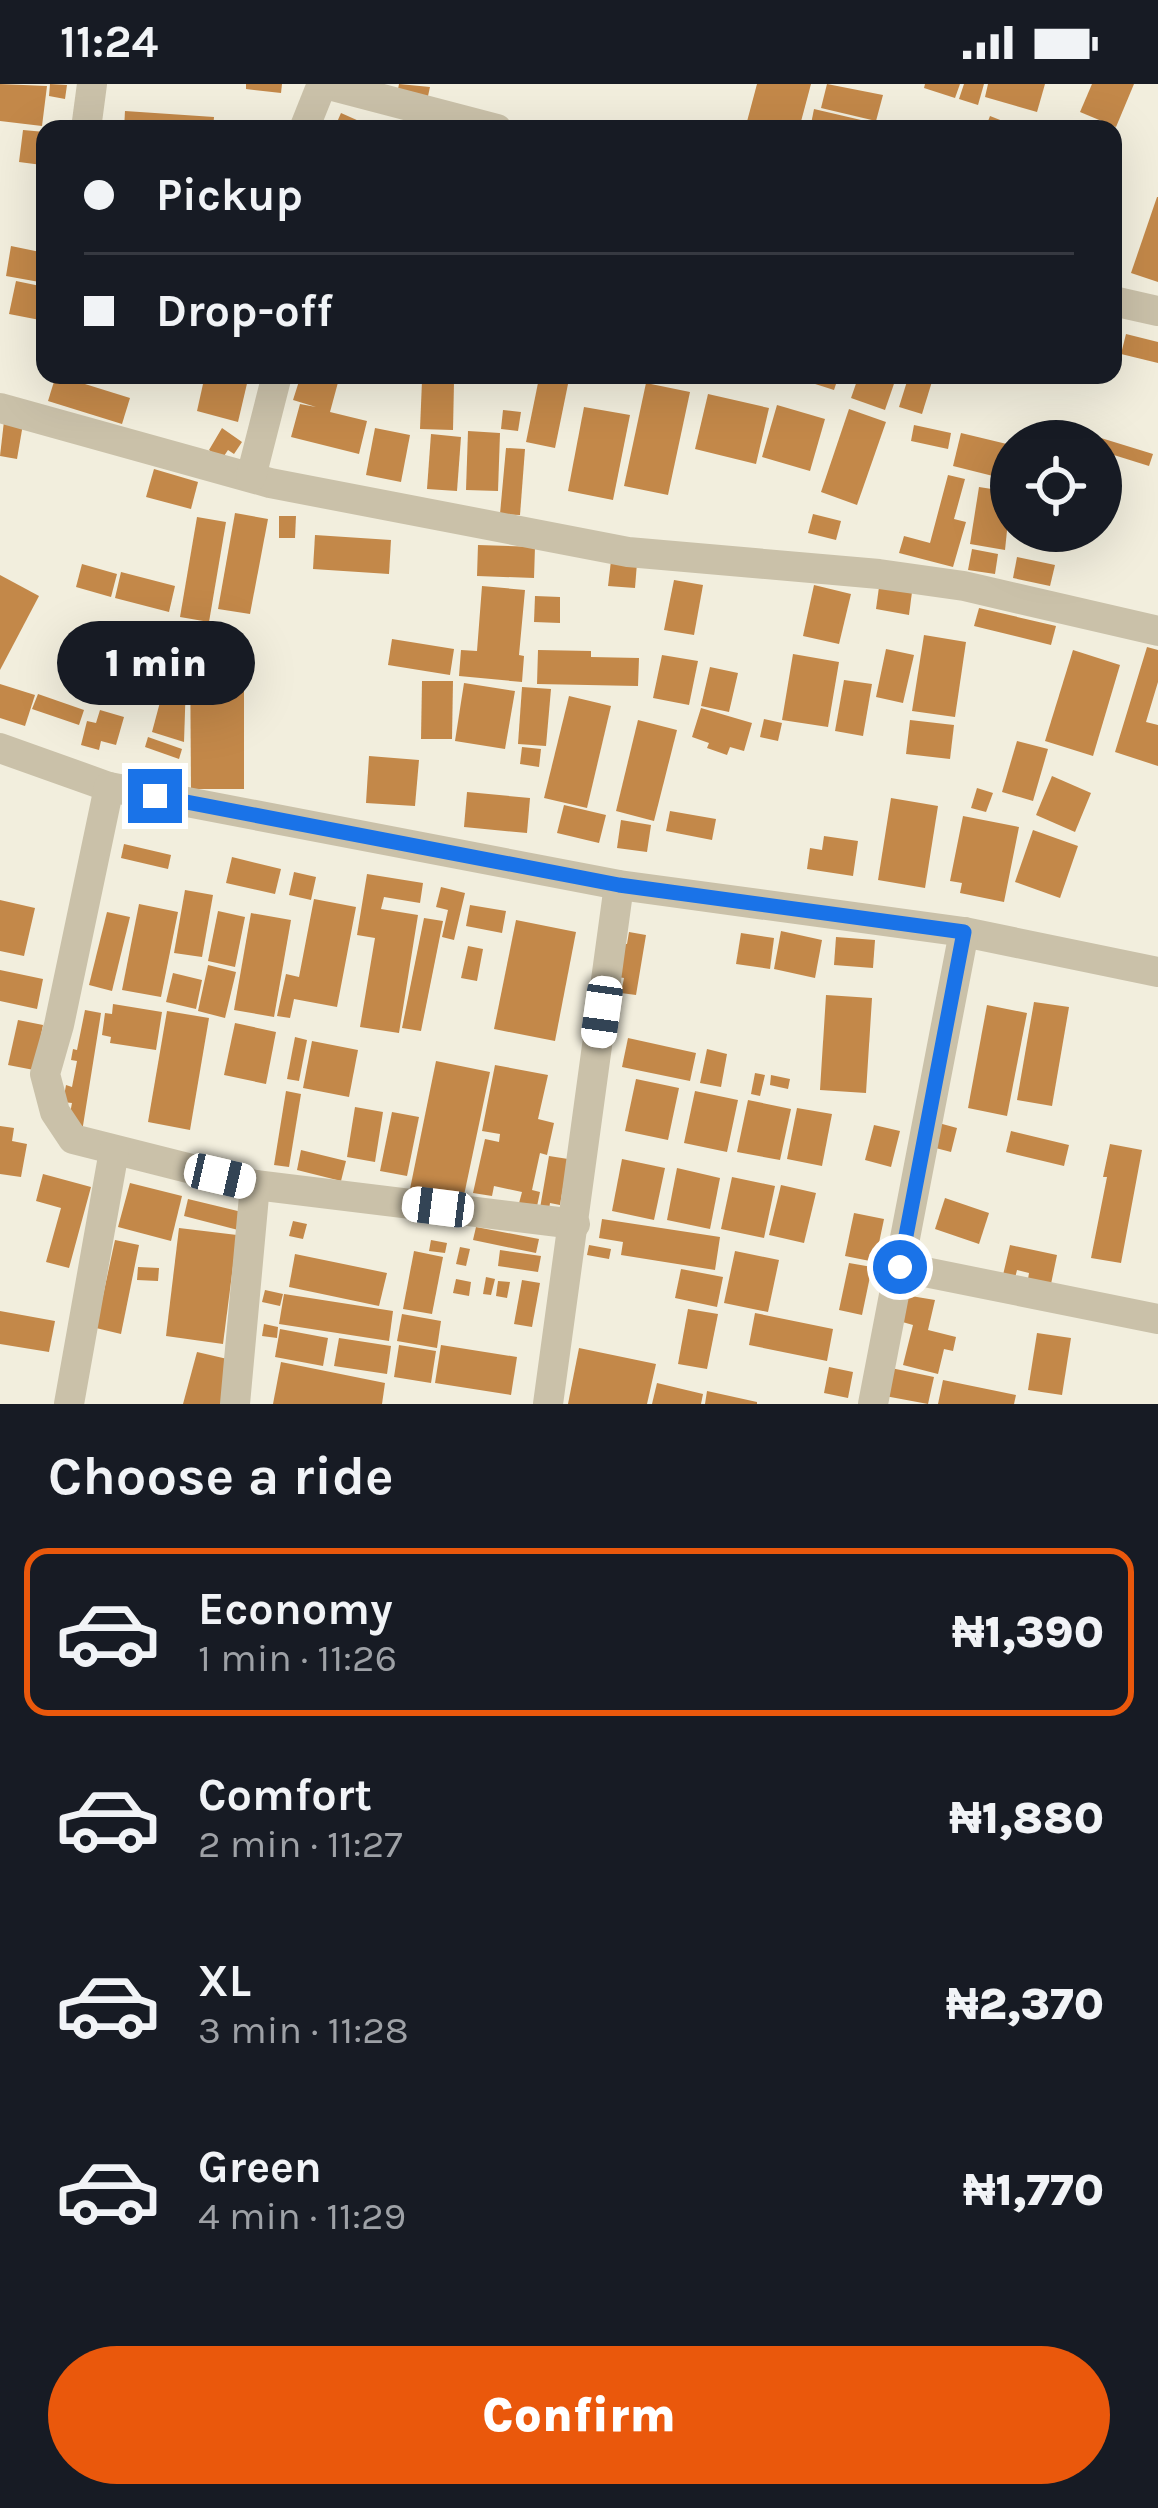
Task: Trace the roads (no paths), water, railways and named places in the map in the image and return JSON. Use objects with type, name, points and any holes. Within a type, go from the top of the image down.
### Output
[{"type":"street","points":[[87,120],[92,84]]},
{"type":"street","points":[[308,120],[323,84],[462,120]]},
{"type":"street","points":[[1122,303],[1158,311]]},
{"type":"street","points":[[251,477],[275,384]]},
{"type":"street","points":[[0,408],[251,477],[628,552],[964,586],[1158,632]]},
{"type":"street","points":[[0,748],[109,787],[619,885],[964,932],[1158,972]]},
{"type":"street","points":[[109,787],[46,1074],[55,1112],[73,1139],[255,1185],[574,1224]]},
{"type":"street","points":[[548,1404],[619,885]]},
{"type":"street","points":[[873,1404],[964,932]]},
{"type":"street","points":[[69,1404],[114,1151]]},
{"type":"street","points":[[235,1404],[255,1185]]},
{"type":"street","points":[[900,1267],[1158,1319]]}]
